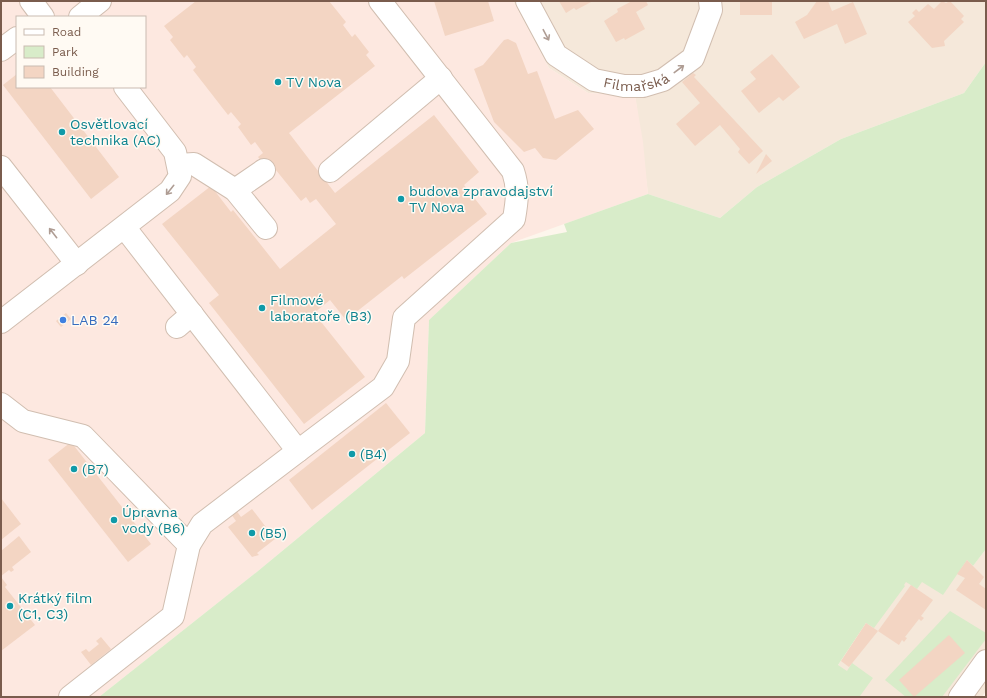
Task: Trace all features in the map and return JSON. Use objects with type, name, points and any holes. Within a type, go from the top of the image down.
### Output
[{"type":"street","points":[[31,1],[42,16]]},
{"type":"street","points":[[81,16],[100,1]]},
{"type":"street","points":[[70,697],[173,616],[189,545],[202,524],[383,387],[398,361],[404,318],[514,219],[518,186],[513,171],[380,1]]},
{"type":"street","name":"Filmařská","points":[[527,1],[556,54],[594,80],[624,86],[644,86],[663,80],[693,58],[711,10],[710,1]]},
{"type":"street","points":[[1,50],[16,39]]},
{"type":"street","points":[[330,171],[441,78]]},
{"type":"street","points":[[1,322],[125,228],[170,191],[180,176],[179,165],[175,152],[126,88]]},
{"type":"street","points":[[179,165],[194,164],[236,190],[266,228]]},
{"type":"street","points":[[1,167],[77,264]]},
{"type":"street","points":[[236,190],[264,170]]},
{"type":"street","points":[[125,228],[184,321],[298,451]]},
{"type":"street","points":[[1,404],[23,421],[83,436],[189,545]]},
{"type":"street","points":[[960,697],[986,661]]},
{"type":"shaded area","points":[[1,1],[513,1],[549,68],[588,93],[635,95],[643,142],[648,194],[511,243],[429,320],[425,433],[258,571],[99,697],[1,697]]},
{"type":"shaded area","points":[[513,1],[986,1],[986,62],[964,93],[841,139],[757,187],[720,218],[648,194],[635,95],[588,93],[549,68]]},
{"type":"shaded area","points":[[938,525],[973,566],[986,549],[986,691],[982,697],[824,697],[832,674],[865,625]]},
{"type":"green space","points":[[986,62],[986,549],[973,566],[967,560],[943,595],[922,582],[917,589],[906,582],[904,585],[905,586],[874,628],[866,623],[838,665],[847,671],[852,663],[873,678],[860,696],[99,697],[258,571],[425,433],[429,320],[511,243],[567,232],[564,224],[648,194],[720,218],[757,187],[841,139],[964,93]]},
{"type":"green space","points":[[950,611],[986,633],[986,639],[942,697],[906,697],[885,680]]},
{"type":"building","points":[[196,1],[329,1],[346,22],[343,25],[352,37],[355,34],[369,52],[366,55],[375,66],[289,133],[335,193],[434,115],[479,172],[464,185],[487,214],[404,279],[402,276],[346,320],[330,300],[314,313],[365,377],[304,424],[209,303],[219,295],[162,224],[211,186],[231,212],[233,210],[280,269],[336,224],[316,199],[310,203],[306,197],[301,201],[267,159],[262,162],[258,157],[263,153],[255,142],[251,145],[238,127],[241,124],[231,112],[228,115],[193,70],[196,67],[187,55],[184,58],[170,40],[173,37],[164,26]]},
{"type":"building","points":[[434,1],[488,1],[494,21],[445,36]]},
{"type":"building","points":[[559,1],[593,1],[576,10],[574,8],[566,13]]},
{"type":"building","points":[[632,1],[646,1],[648,5],[636,12],[645,29],[625,40],[624,38],[616,42],[604,21],[618,12],[617,9]]},
{"type":"building","points":[[740,1],[772,1],[772,15],[740,15]]},
{"type":"building","points":[[817,1],[828,1],[832,11],[853,2],[867,34],[845,44],[837,24],[804,39],[795,22],[807,15]]},
{"type":"building","points":[[942,1],[946,3],[950,1],[964,16],[961,19],[964,22],[944,41],[945,46],[932,48],[908,22],[915,16],[912,13],[916,9],[919,12],[928,4],[934,9]]},
{"type":"building","points":[[508,39],[516,43],[528,74],[537,71],[555,119],[578,110],[594,129],[556,160],[543,158],[535,148],[524,152],[494,122],[474,69],[483,65],[504,40]]},
{"type":"building","points":[[772,54],[800,87],[783,101],[779,97],[759,113],[741,91],[756,79],[750,72]]},
{"type":"building","points":[[693,73],[696,75],[694,77],[763,151],[749,164],[738,152],[740,149],[720,125],[695,146],[676,124],[700,103],[682,82]]},
{"type":"building","name":"Osvětlovací technika (AC)","points":[[16,75],[16,88],[51,88],[119,177],[91,199],[3,85]]},
{"type":"building","points":[[766,154],[772,161],[756,174]]},
{"type":"building","name":"LAB 24","points":[[66,313],[71,319],[61,327],[56,321]]},
{"type":"building","name":"(B4)","points":[[386,403],[410,433],[312,510],[289,480]]},
{"type":"building","name":"Úpravna vody (B6)","points":[[71,442],[151,544],[128,562],[48,460]]},
{"type":"building","points":[[1,498],[21,524],[1,540]]},
{"type":"building","name":"(B5)","points":[[252,509],[275,539],[257,553],[259,555],[252,557],[228,527],[236,521],[231,514],[236,510],[241,517]]},
{"type":"building","points":[[19,536],[31,552],[12,567],[14,570],[11,572],[9,570],[1,576],[1,551]]},
{"type":"building","points":[[967,560],[984,577],[979,584],[986,589],[986,610],[956,590],[965,578],[957,574]]},
{"type":"building","name":"Krátký film (C1, C3)","points":[[1,577],[7,585],[5,587],[35,625],[1,651]]},
{"type":"building","points":[[911,585],[933,600],[921,616],[924,618],[921,621],[919,619],[905,637],[907,638],[904,642],[902,640],[899,645],[878,631]]},
{"type":"building","points":[[866,623],[878,631],[849,667],[841,661]]},
{"type":"building","points":[[949,635],[965,653],[914,697],[899,680]]},
{"type":"building","points":[[101,637],[111,649],[91,665],[81,652],[86,649],[89,652],[99,644],[96,641]]},
{"type":"place","name":"TV Nova","points":[[278,82]]},
{"type":"place","name":"Osvětlovací technika (AC)","points":[[62,132]]},
{"type":"place","name":"budova zpravodajství TV Nova","points":[[401,199]]},
{"type":"place","name":"Filmové laboratoře (B3)","points":[[262,308]]},
{"type":"place","name":"LAB 24","points":[[63,320]]},
{"type":"place","name":"(B4)","points":[[352,454]]},
{"type":"place","name":"(B7)","points":[[74,469]]},
{"type":"place","name":"Úpravna vody (B6)","points":[[114,520]]},
{"type":"place","name":"(B5)","points":[[252,533]]},
{"type":"place","name":"Krátký film (C1, C3)","points":[[10,606]]}]
